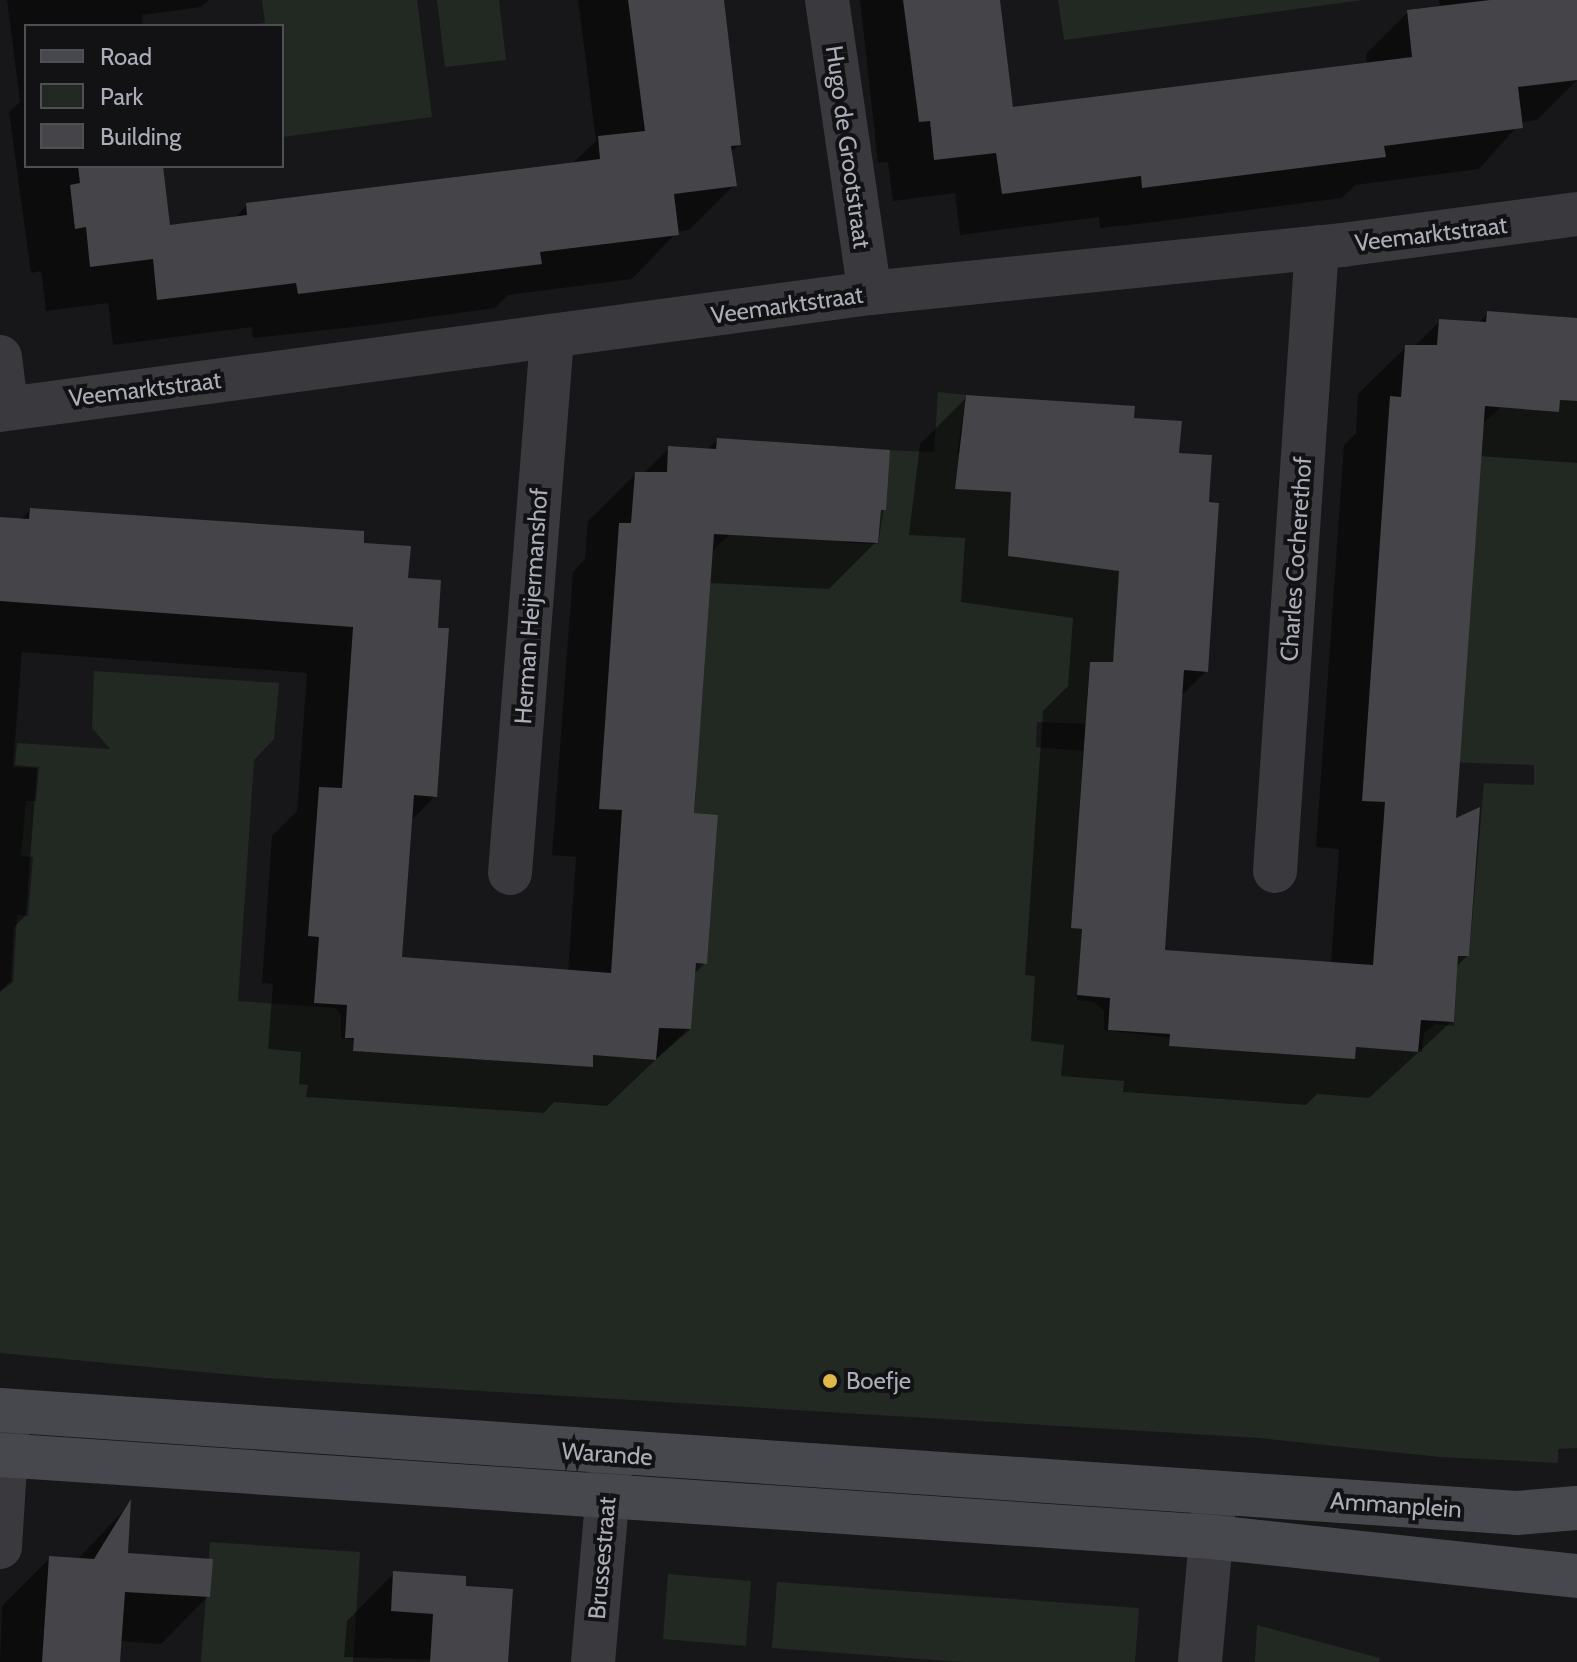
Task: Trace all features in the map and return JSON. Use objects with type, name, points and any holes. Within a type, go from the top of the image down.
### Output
[{"type":"street","name":"Hugo de Grootstraat","points":[[827,0],[870,293]]},
{"type":"street","name":"Veemarktstraat","points":[[3,408],[552,338],[870,293],[1317,247],[1577,214]]},
{"type":"street","name":"Charles Cocherethof","points":[[1275,871],[1317,247]]},
{"type":"street","name":"Herman Heijermanshof","points":[[510,873],[552,338]]},
{"type":"street","points":[[0,357],[3,408]]},
{"type":"street","points":[[0,1547],[4,1410]]},
{"type":"street","name":"Warande","points":[[4,1410],[612,1455],[1215,1493]]},
{"type":"street","name":"Warande","points":[[3,1455],[1212,1537]]},
{"type":"street","name":"Brussestraat","points":[[593,1662],[612,1455]]},
{"type":"street","points":[[1200,1662],[1215,1493]]},
{"type":"street","name":"Ammanplein","points":[[1215,1493],[1517,1513],[1577,1508]]},
{"type":"street","name":"Ammanplein","points":[[1212,1537],[1575,1578]]},
{"type":"green space","points":[[262,0],[417,0],[432,117],[284,137],[284,24],[255,24],[265,23]]},
{"type":"green space","points":[[437,0],[499,0],[506,60],[445,67]]},
{"type":"green space","points":[[1058,0],[1363,0],[1064,40]]},
{"type":"green space","points":[[938,392],[966,395],[957,454],[962,454],[960,489],[991,491],[992,481],[1123,517],[1113,663],[1090,662],[1087,696],[1096,724],[1037,722],[1036,747],[1083,751],[1079,814],[1086,869],[1075,869],[1071,928],[1082,929],[1077,1000],[1094,1002],[1104,1011],[1104,1030],[1355,1059],[1356,1047],[1422,1052],[1424,1033],[1435,1024],[1454,1026],[1458,955],[1469,956],[1484,783],[1534,785],[1534,765],[1448,762],[1483,423],[1501,407],[1559,411],[1560,400],[1577,401],[1577,1448],[1558,1449],[1558,1463],[1440,1457],[1259,1438],[266,1378],[0,1353],[0,992],[13,982],[17,915],[28,916],[33,857],[21,856],[26,801],[36,801],[39,767],[15,765],[17,743],[110,749],[92,728],[94,671],[279,683],[274,739],[254,760],[238,1001],[335,1008],[341,1015],[341,1038],[593,1066],[593,1055],[656,1059],[691,1029],[696,963],[707,964],[718,815],[694,813],[696,791],[685,790],[700,725],[713,550],[730,534],[792,538],[847,531],[847,543],[878,544],[887,490],[885,450],[934,452]]},
{"type":"green space","points":[[210,1542],[360,1552],[353,1662],[201,1662]]},
{"type":"green space","points":[[668,1574],[751,1581],[746,1646],[663,1639]]},
{"type":"green space","points":[[777,1582],[1139,1608],[1135,1662],[963,1662],[772,1648]]},
{"type":"green space","points":[[1257,1625],[1380,1658],[1379,1662],[1255,1662]]},
{"type":"building","points":[[628,0],[724,0],[741,145],[731,146],[737,186],[674,194],[679,235],[540,252],[542,264],[298,294],[296,283],[157,300],[153,259],[90,267],[86,227],[75,229],[70,185],[80,183],[78,168],[163,168],[170,225],[247,215],[246,203],[600,159],[598,136],[645,131]]},
{"type":"building","points":[[903,0],[1000,0],[1013,107],[1412,57],[1407,10],[1490,0],[1577,0],[1577,80],[1518,87],[1523,128],[1384,146],[1386,157],[1142,188],[1141,176],[1002,194],[996,153],[934,160],[930,121],[919,122]]},
{"type":"building","points":[[1487,311],[1577,318],[1577,401],[1560,400],[1559,412],[1485,406],[1456,818],[1480,807],[1469,956],[1458,956],[1454,1022],[1421,1020],[1418,1052],[1356,1047],[1355,1059],[1169,1046],[1170,1034],[1108,1030],[1110,998],[1077,995],[1082,929],[1071,928],[1090,662],[1113,662],[1119,571],[1008,556],[1011,492],[955,489],[966,395],[1135,406],[1134,418],[1182,421],[1179,453],[1212,455],[1209,502],[1219,503],[1208,672],[1184,670],[1165,950],[1373,965],[1385,802],[1362,801],[1390,396],[1401,397],[1405,345],[1437,345],[1439,319],[1486,322]]},
{"type":"building","points":[[717,438],[890,450],[886,510],[881,510],[878,543],[714,534],[694,813],[718,815],[707,964],[696,963],[691,1029],[659,1028],[656,1060],[593,1055],[593,1067],[353,1051],[354,1038],[345,1038],[347,1005],[314,1003],[319,937],[308,936],[319,787],[342,788],[353,627],[0,601],[0,517],[29,519],[30,508],[364,531],[364,543],[411,546],[408,578],[441,580],[438,628],[449,628],[437,797],[414,795],[402,957],[611,973],[622,810],[599,809],[619,523],[631,523],[635,472],[667,472],[668,446],[716,449]]},
{"type":"building","points":[[131,1499],[128,1553],[213,1559],[210,1597],[125,1592],[120,1662],[42,1662],[49,1556],[94,1559]]},
{"type":"building","points":[[393,1571],[466,1576],[466,1586],[513,1589],[508,1662],[430,1662],[433,1614],[391,1611]]},
{"type":"place","name":"Boefje","points":[[830,1381]]}]
